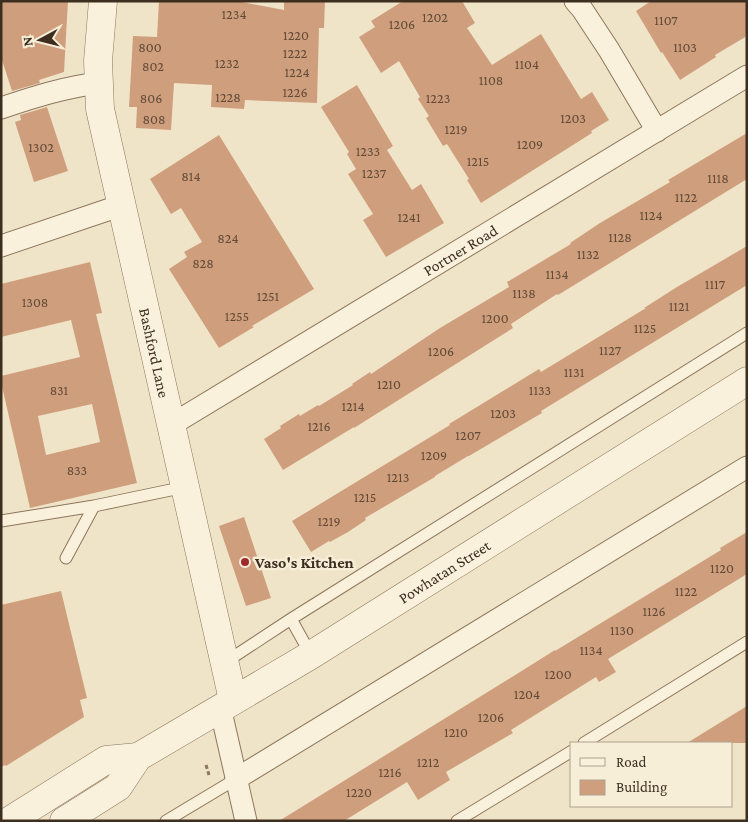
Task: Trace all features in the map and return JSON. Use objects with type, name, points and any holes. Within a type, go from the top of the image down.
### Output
[{"type":"street","name":"Bashford Lane","points":[[103,1],[98,61],[100,109],[224,663],[236,779],[246,821]]},
{"type":"street","points":[[575,1],[609,50],[657,131]]},
{"type":"street","name":"Portner Road","points":[[172,425],[747,76]]},
{"type":"street","points":[[1,108],[41,94],[99,83]]},
{"type":"street","points":[[1,246],[122,205]]},
{"type":"street","name":"Powhatan Street","points":[[9,821],[106,760],[138,757],[311,655],[747,381]]},
{"type":"street","points":[[236,779],[747,467]]},
{"type":"street","name":"Powhatan Street","points":[[64,821],[118,787],[138,757]]},
{"type":"lane","points":[[224,663],[290,619],[747,333]]},
{"type":"lane","points":[[1,521],[94,506],[185,487]]},
{"type":"lane","points":[[66,558],[94,506]]},
{"type":"lane","points":[[290,619],[311,655]]},
{"type":"lane","points":[[586,742],[747,642]]},
{"type":"lane","points":[[457,821],[570,752]]},
{"type":"lane","points":[[166,821],[236,779]]},
{"type":"building","points":[[1,1],[68,1],[64,72],[39,80],[40,83],[12,91],[1,57]]},
{"type":"building","points":[[159,1],[237,1],[284,10],[284,1],[325,1],[324,28],[319,28],[317,103],[245,100],[244,109],[211,107],[212,85],[174,83],[171,130],[136,128],[137,107],[129,107],[133,36],[157,37]]},
{"type":"building","points":[[403,1],[462,1],[475,23],[467,28],[492,65],[541,34],[581,99],[592,92],[609,120],[591,131],[592,133],[481,203],[467,180],[469,179],[447,144],[443,146],[426,118],[429,116],[418,99],[420,97],[399,61],[381,73],[359,37],[375,27],[371,21]]},
{"type":"building","points":[[651,1],[747,1],[747,36],[715,55],[716,57],[680,80],[661,53],[636,11]]},
{"type":"building","points":[[357,85],[393,146],[387,150],[412,190],[421,184],[444,223],[386,257],[363,220],[373,214],[348,174],[356,169],[347,154],[349,152],[321,107]]},
{"type":"building","points":[[47,107],[68,171],[34,182],[15,122],[21,120],[20,115]]},
{"type":"building","points":[[747,133],[747,179],[557,294],[511,324],[513,328],[354,428],[283,470],[264,439],[281,428],[280,426],[299,414],[300,416],[319,406],[370,372],[371,374],[440,328],[509,287],[507,282],[571,244],[600,223],[670,182],[668,180]]},
{"type":"building","points":[[219,135],[314,289],[219,348],[169,269],[187,257],[184,252],[202,242],[181,208],[171,214],[150,179]]},
{"type":"building","points":[[747,246],[747,285],[541,411],[542,413],[365,518],[366,520],[348,532],[311,552],[292,521],[539,369],[541,372],[677,287]]},
{"type":"building","points":[[90,262],[102,313],[96,314],[137,483],[30,508],[1,376],[80,357],[71,320],[1,337],[1,284]],"holes":[[[92,404],[100,442],[46,455],[38,416]]]},
{"type":"building","points":[[244,517],[271,598],[246,606],[219,526]]},
{"type":"building","points":[[747,532],[747,574],[608,659],[616,672],[599,682],[596,677],[511,730],[513,733],[446,772],[450,780],[418,800],[407,782],[344,821],[279,821],[555,650],[721,550],[720,548]]},
{"type":"building","points":[[61,591],[87,698],[80,700],[84,717],[6,766],[1,767],[1,605]]},
{"type":"building","points":[[747,706],[747,743],[689,742]]},
{"type":"place","name":"Vaso's Kitchen","points":[[245,562]]}]
